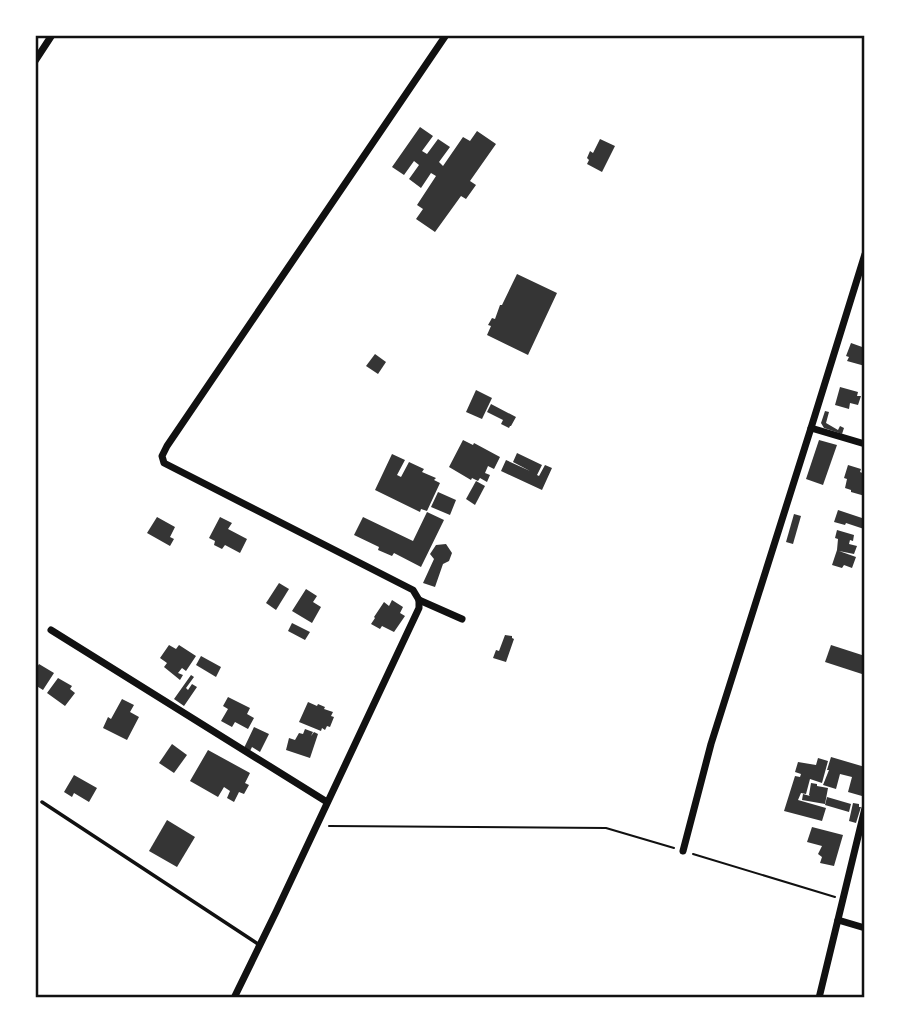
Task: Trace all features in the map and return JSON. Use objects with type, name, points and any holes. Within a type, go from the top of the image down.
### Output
[{"type":"street","points":[[35,61],[52,35]]},
{"type":"street","points":[[234,998],[419,608],[419,600],[413,590],[164,463],[162,456],[166,446],[446,35]]},
{"type":"street","points":[[683,851],[712,744],[865,254]]},
{"type":"street","points":[[811,428],[865,444]]},
{"type":"street","points":[[419,600],[462,619]]},
{"type":"street","points":[[51,630],[327,802]]},
{"type":"street","points":[[819,998],[865,808]]},
{"type":"street","points":[[838,920],[865,928]]},
{"type":"lane","points":[[42,802],[260,945]]},
{"type":"lane","points":[[856,845],[865,840]]},
{"type":"path","points":[[317,826],[606,828],[843,899]]},
{"type":"building","points":[[420,127],[433,136],[422,151],[427,154],[438,139],[450,147],[439,162],[443,166],[463,137],[470,141],[477,131],[496,144],[470,181],[476,185],[466,199],[461,196],[435,232],[416,219],[423,209],[417,205],[436,176],[431,173],[421,188],[409,179],[419,165],[414,161],[404,175],[392,167]]},
{"type":"building","points":[[600,139],[615,146],[602,172],[587,164],[590,151],[593,153]]},
{"type":"building","points":[[517,274],[557,293],[528,355],[487,335],[491,326],[488,325],[492,318],[495,319]]},
{"type":"building","points":[[851,343],[865,348],[865,366],[847,361]]},
{"type":"building","points":[[375,354],[386,362],[378,374],[366,366]]},
{"type":"building","points":[[840,387],[858,392],[857,396],[861,396],[858,405],[850,403],[849,409],[835,405]]},
{"type":"building","points":[[476,390],[492,398],[482,419],[466,412]]},
{"type":"building","points":[[491,404],[516,417],[509,428],[501,424],[503,420],[487,412]]},
{"type":"building","points":[[825,411],[829,412],[826,423],[838,430],[840,426],[844,428],[842,434],[824,428],[821,423]]},
{"type":"building","points":[[463,440],[500,457],[494,469],[488,466],[485,473],[490,475],[487,482],[480,478],[478,481],[472,478],[471,480],[449,467]]},
{"type":"building","points":[[819,440],[837,445],[823,485],[806,479]]},
{"type":"building","points":[[517,453],[542,465],[537,475],[539,476],[545,465],[552,468],[542,490],[501,471],[506,460],[530,471],[513,462]]},
{"type":"building","points":[[392,454],[405,460],[397,475],[401,477],[409,462],[424,469],[422,472],[436,478],[434,480],[440,483],[427,511],[421,509],[420,512],[375,490]]},
{"type":"building","points":[[848,465],[861,469],[860,472],[865,474],[865,496],[845,488],[847,479],[844,478]]},
{"type":"building","points":[[476,481],[485,486],[475,505],[466,499]]},
{"type":"building","points":[[438,492],[456,500],[450,515],[431,507]]},
{"type":"building","points":[[838,510],[862,518],[865,522],[864,529],[834,522]]},
{"type":"building","points":[[427,512],[444,520],[421,567],[394,553],[392,556],[378,550],[379,547],[354,535],[363,517],[413,541]]},
{"type":"building","points":[[794,514],[801,516],[793,544],[786,542]]},
{"type":"building","points":[[157,517],[175,527],[170,537],[174,539],[170,546],[147,533]]},
{"type":"building","points":[[220,517],[232,523],[228,529],[247,539],[240,553],[225,545],[222,549],[214,545],[215,541],[209,538]]},
{"type":"building","points":[[837,530],[854,535],[849,544],[857,546],[854,554],[839,551],[856,557],[852,568],[832,565],[837,550]]},
{"type":"building","points":[[446,544],[452,553],[449,561],[443,564],[435,587],[423,583],[434,559],[430,554],[436,545]]},
{"type":"building","points":[[279,583],[289,589],[276,610],[266,603]]},
{"type":"building","points":[[306,589],[317,596],[313,602],[321,607],[312,623],[292,611]]},
{"type":"building","points":[[392,600],[403,607],[400,613],[405,616],[394,632],[371,624],[384,602],[389,606]]},
{"type":"building","points":[[292,623],[310,632],[305,640],[288,631]]},
{"type":"building","points":[[505,635],[514,639],[506,662],[493,658]]},
{"type":"building","points":[[169,645],[176,649],[179,645],[196,656],[186,671],[182,668],[178,673],[183,675],[180,680],[164,667],[167,663],[160,658]]},
{"type":"building","points":[[831,645],[865,656],[865,675],[825,662]]},
{"type":"building","points":[[201,656],[221,667],[216,677],[196,665]]},
{"type":"building","points":[[39,664],[54,673],[43,690],[35,685],[35,666]]},
{"type":"building","points":[[191,675],[194,677],[186,688],[188,690],[192,684],[197,687],[184,706],[174,699]]},
{"type":"building","points":[[58,678],[72,686],[70,689],[75,693],[65,706],[47,693]]},
{"type":"building","points":[[228,697],[250,708],[247,714],[254,718],[248,729],[235,722],[232,727],[221,721],[228,709],[223,706]]},
{"type":"building","points":[[122,699],[134,705],[130,712],[139,717],[127,740],[103,728]]},
{"type":"building","points":[[308,702],[333,712],[330,727],[327,726],[325,730],[322,728],[321,731],[299,722]]},
{"type":"building","points":[[254,727],[269,734],[260,752],[252,747],[250,751],[244,748]]},
{"type":"building","points":[[305,729],[313,732],[311,736],[314,732],[318,734],[310,758],[286,750],[289,738],[295,740]]},
{"type":"building","points":[[172,744],[187,755],[174,773],[159,763]]},
{"type":"building","points":[[208,750],[250,773],[245,783],[249,785],[244,794],[239,792],[234,802],[227,798],[230,791],[224,787],[218,797],[190,781]]},
{"type":"building","points":[[831,757],[865,767],[862,796],[848,792],[852,777],[840,774],[836,789],[823,785]]},
{"type":"building","points":[[818,758],[828,761],[822,783],[810,779],[806,794],[801,793],[798,800],[826,808],[822,821],[784,811],[795,776],[800,777],[801,774],[795,772],[798,762],[816,765]]},
{"type":"building","points":[[74,775],[97,788],[89,802],[74,793],[72,797],[64,792]]},
{"type":"building","points":[[811,783],[828,788],[825,804],[802,800],[803,794],[810,796]]},
{"type":"building","points":[[827,797],[851,804],[849,812],[825,805]]},
{"type":"building","points":[[853,803],[861,807],[856,823],[849,821]]},
{"type":"building","points":[[167,820],[195,837],[177,867],[149,851]]},
{"type":"building","points":[[812,827],[843,835],[834,866],[820,863],[822,857],[818,854],[822,846],[807,842]]}]
